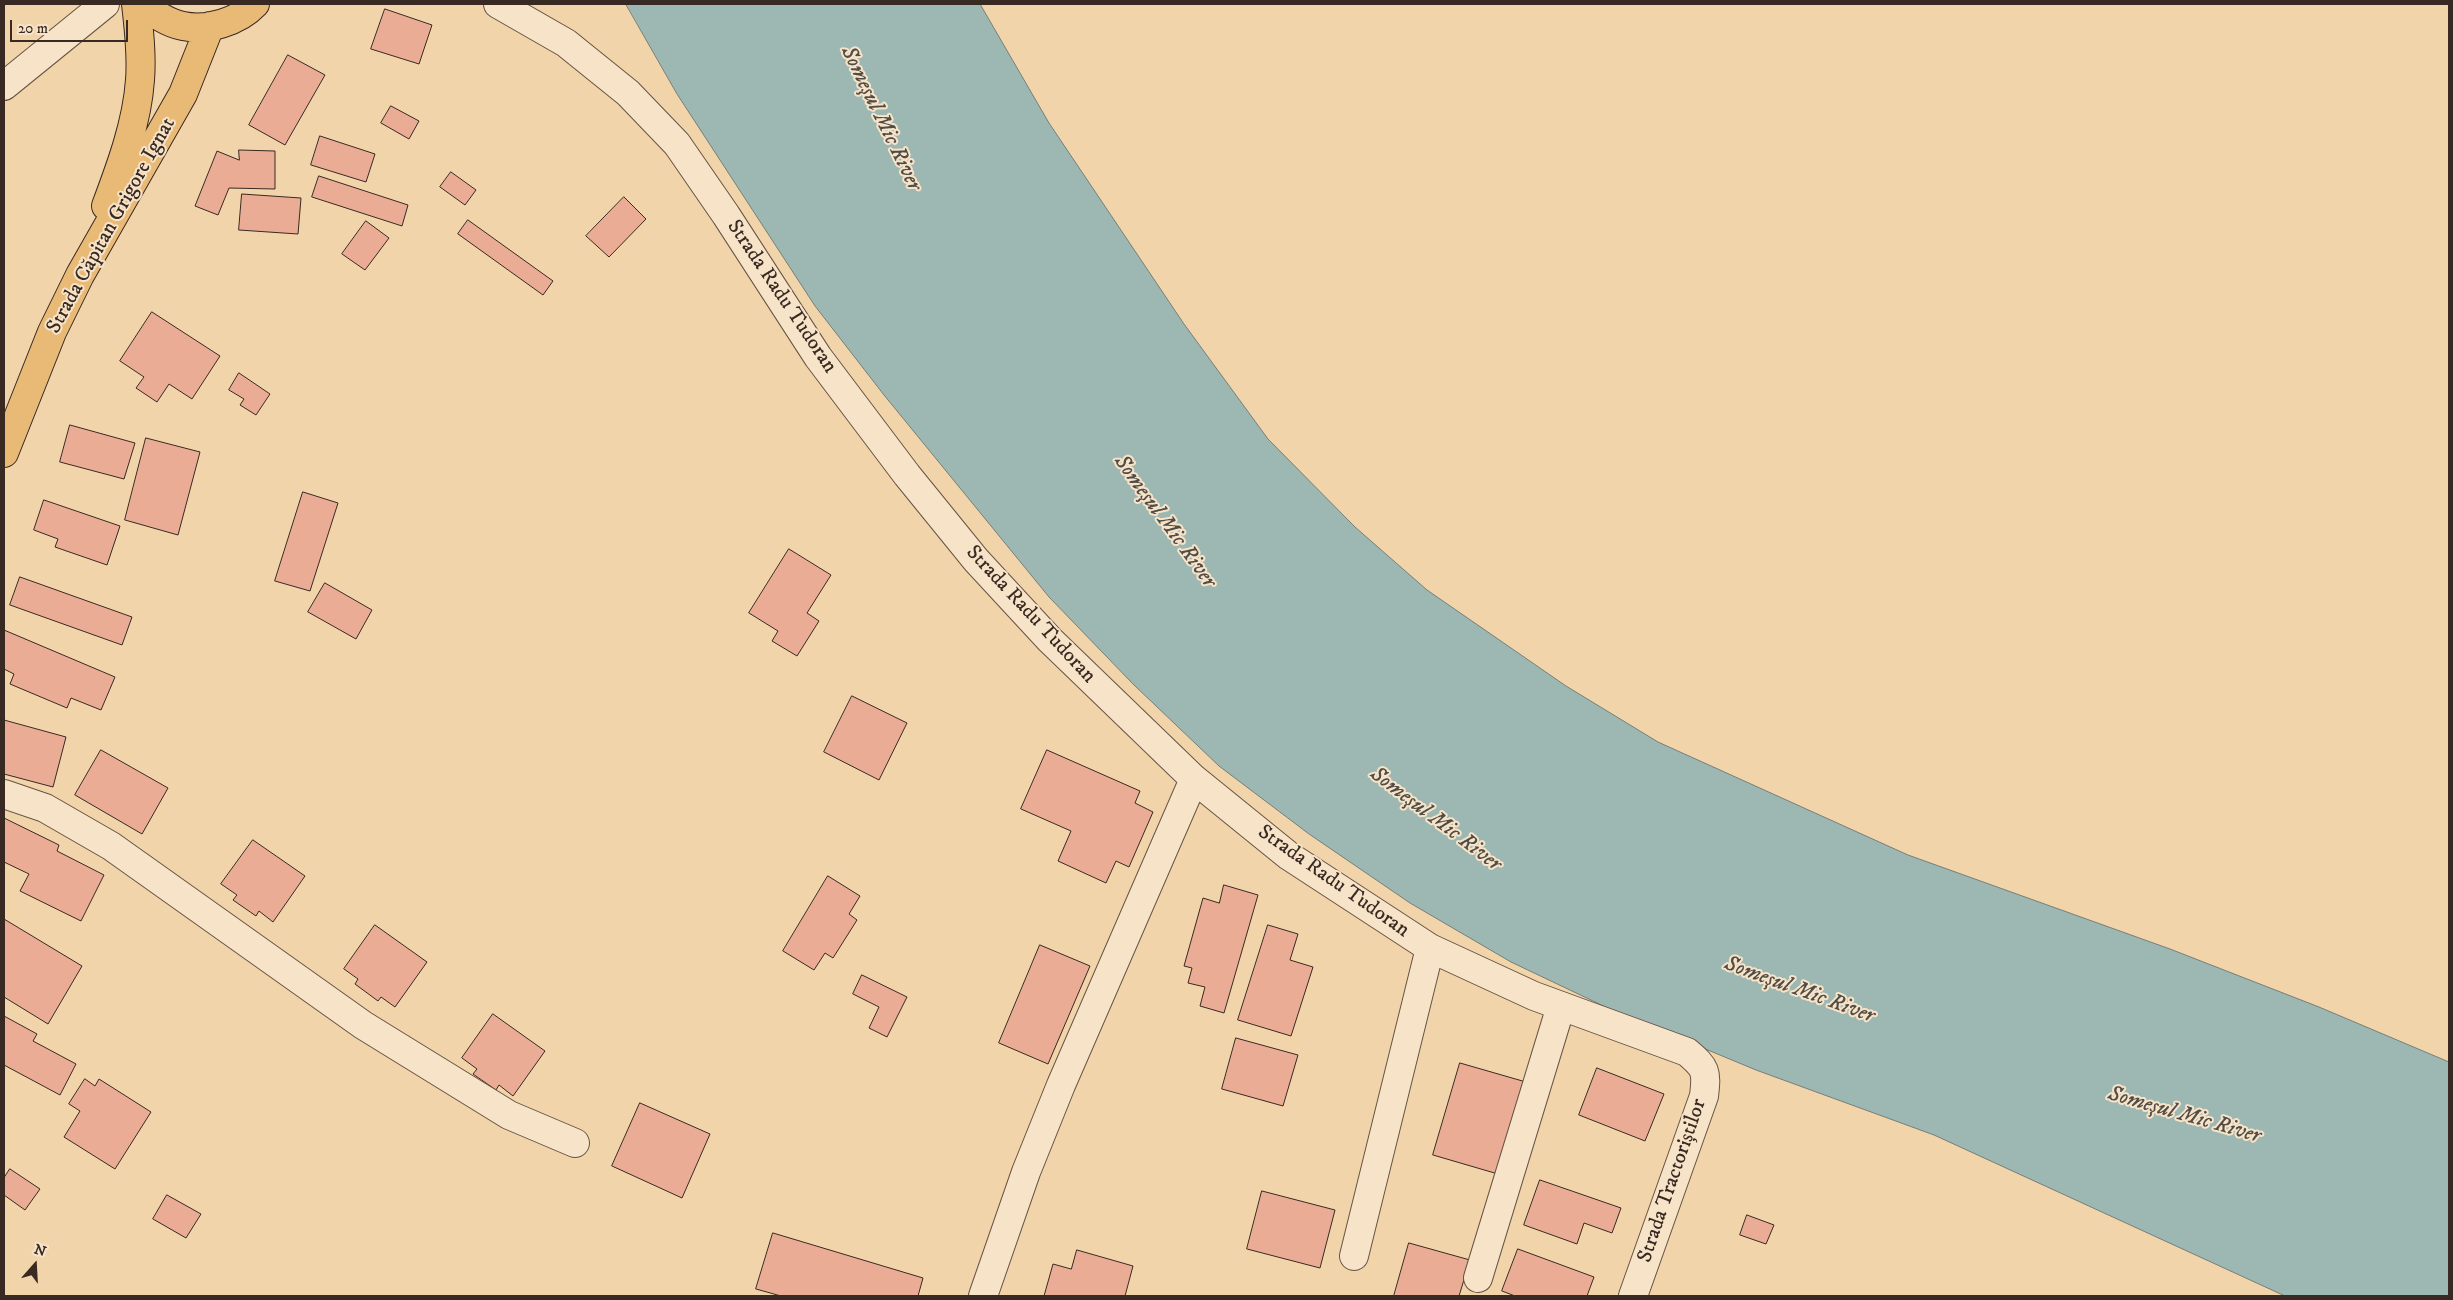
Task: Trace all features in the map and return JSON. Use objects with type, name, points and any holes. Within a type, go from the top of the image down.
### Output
[{"type":"main road","points":[[80,275],[113,187],[133,125],[140,81],[140,42],[136,4]]},
{"type":"main road","points":[[142,4],[157,16],[182,26],[210,26],[232,20],[255,4]]},
{"type":"main road","name":"Strada Căpitan Grigore Ignat","points":[[4,453],[52,332],[80,275],[183,94],[210,26]]},
{"type":"street","points":[[4,86],[105,4]]},
{"type":"street","name":"Strada Radu Tudoran","points":[[498,4],[566,43],[628,93],[677,144],[726,215],[818,357],[907,475],[970,552],[1050,640],[1194,779],[1289,856],[1430,948],[1487,976],[1561,1006],[1686,1052],[1702,1065]]},
{"type":"street","points":[[983,1296],[1026,1172],[1061,1085],[1194,779]]},
{"type":"street","points":[[4,794],[45,808],[111,846],[363,1025],[509,1115],[575,1143]]},
{"type":"street","points":[[1354,1256],[1430,948]]},
{"type":"street","points":[[1478,1278],[1561,1006]]},
{"type":"street","name":"Strada Tractoriștilor","points":[[1633,1296],[1704,1096],[1706,1076],[1702,1065]]},
{"type":"water","name":"Someşul Mic River","points":[[626,4],[980,4],[1049,123],[1184,324],[1268,439],[1355,527],[1427,590],[1566,686],[1658,742],[1908,855],[2170,949],[2319,1007],[2449,1062],[2449,1296],[2285,1296],[1934,1135],[1756,1070],[1614,1011],[1511,962],[1410,903],[1309,834],[1219,766],[1133,684],[1049,597],[884,395],[815,306],[677,94]]},
{"type":"building","points":[[385,9],[432,25],[419,64],[371,49]]},
{"type":"building","points":[[288,55],[325,75],[285,145],[249,125]]},
{"type":"building","points":[[391,106],[419,121],[409,139],[381,123]]},
{"type":"building","points":[[320,136],[375,154],[366,182],[311,165]]},
{"type":"building","points":[[239,150],[275,151],[275,189],[229,188],[218,215],[195,206],[217,151],[239,160]]},
{"type":"building","points":[[451,172],[476,190],[465,205],[440,187]]},
{"type":"building","points":[[319,176],[408,205],[402,226],[312,197]]},
{"type":"building","points":[[242,194],[301,198],[298,234],[239,230]]},
{"type":"building","points":[[624,197],[646,219],[609,257],[586,236]]},
{"type":"building","points":[[468,220],[553,281],[543,295],[458,234]]},
{"type":"building","points":[[366,221],[389,238],[365,270],[342,254]]},
{"type":"building","points":[[152,312],[220,356],[192,399],[169,384],[157,402],[136,388],[144,377],[120,361]]},
{"type":"building","points":[[239,373],[270,394],[256,415],[240,405],[244,399],[229,390]]},
{"type":"building","points":[[70,425],[135,443],[124,479],[60,462]]},
{"type":"building","points":[[146,438],[200,452],[178,535],[125,520]]},
{"type":"building","points":[[303,492],[338,503],[310,591],[275,581]]},
{"type":"building","points":[[44,500],[120,526],[107,565],[55,547],[58,539],[34,530]]},
{"type":"building","points":[[789,549],[831,575],[807,613],[819,621],[797,656],[772,641],[778,631],[749,613]]},
{"type":"building","points":[[20,577],[132,617],[122,645],[10,605]]},
{"type":"building","points":[[325,583],[372,610],[356,639],[308,612]]},
{"type":"building","points":[[4,630],[115,677],[101,710],[71,698],[67,708],[10,684],[14,674],[4,669]]},
{"type":"building","points":[[852,696],[907,723],[879,780],[824,752]]},
{"type":"building","points":[[4,720],[66,737],[53,787],[4,774]]},
{"type":"building","points":[[101,750],[168,788],[142,834],[75,795]]},
{"type":"building","points":[[1047,750],[1140,791],[1135,803],[1153,812],[1129,867],[1116,861],[1106,883],[1058,861],[1071,831],[1021,809]]},
{"type":"building","points":[[4,818],[59,845],[57,851],[104,875],[81,921],[20,891],[29,874],[4,862]]},
{"type":"building","points":[[253,840],[305,876],[273,922],[259,911],[256,916],[233,900],[237,895],[221,884]]},
{"type":"building","points":[[828,876],[860,896],[849,914],[857,920],[833,958],[825,953],[814,970],[783,951]]},
{"type":"building","points":[[1224,885],[1258,895],[1224,1013],[1200,1006],[1205,987],[1188,983],[1192,968],[1184,966],[1203,898],[1219,903]]},
{"type":"building","points":[[4,919],[82,966],[48,1024],[4,997]]},
{"type":"building","points":[[375,925],[427,962],[395,1007],[381,997],[378,1001],[355,984],[358,979],[344,969]]},
{"type":"building","points":[[1268,925],[1298,934],[1290,960],[1313,967],[1291,1036],[1238,1020]]},
{"type":"building","points":[[1040,945],[1090,966],[1048,1064],[999,1043]]},
{"type":"building","points":[[862,975],[907,997],[887,1037],[869,1028],[879,1007],[853,994]]},
{"type":"building","points":[[493,1014],[545,1051],[513,1096],[499,1085],[496,1090],[473,1074],[477,1069],[462,1058]]},
{"type":"building","points":[[4,1016],[37,1034],[33,1041],[76,1064],[60,1095],[4,1065]]},
{"type":"building","points":[[1236,1038],[1298,1055],[1283,1106],[1222,1089]]},
{"type":"building","points":[[1460,1063],[1526,1082],[1498,1174],[1433,1155]]},
{"type":"building","points":[[1597,1068],[1664,1094],[1645,1141],[1579,1115]]},
{"type":"building","points":[[85,1079],[95,1086],[99,1079],[151,1112],[115,1169],[64,1137],[80,1111],[69,1104]]},
{"type":"building","points":[[640,1103],[710,1134],[682,1198],[612,1166]]},
{"type":"building","points":[[10,1169],[40,1189],[25,1210],[4,1195],[4,1178]]},
{"type":"building","points":[[1540,1180],[1621,1208],[1612,1233],[1584,1223],[1577,1244],[1524,1225]]},
{"type":"building","points":[[1262,1191],[1335,1210],[1320,1268],[1247,1249]]},
{"type":"building","points":[[167,1195],[201,1214],[186,1238],[153,1219]]},
{"type":"building","points":[[1747,1215],[1774,1225],[1766,1244],[1740,1235]]},
{"type":"building","points":[[773,1233],[923,1278],[918,1296],[781,1296],[756,1289]]},
{"type":"building","points":[[1409,1243],[1470,1260],[1459,1296],[1394,1296]]},
{"type":"building","points":[[1518,1249],[1594,1277],[1587,1296],[1515,1296],[1502,1291]]},
{"type":"building","points":[[1077,1250],[1133,1266],[1125,1296],[1044,1296],[1053,1264],[1071,1269]]}]
